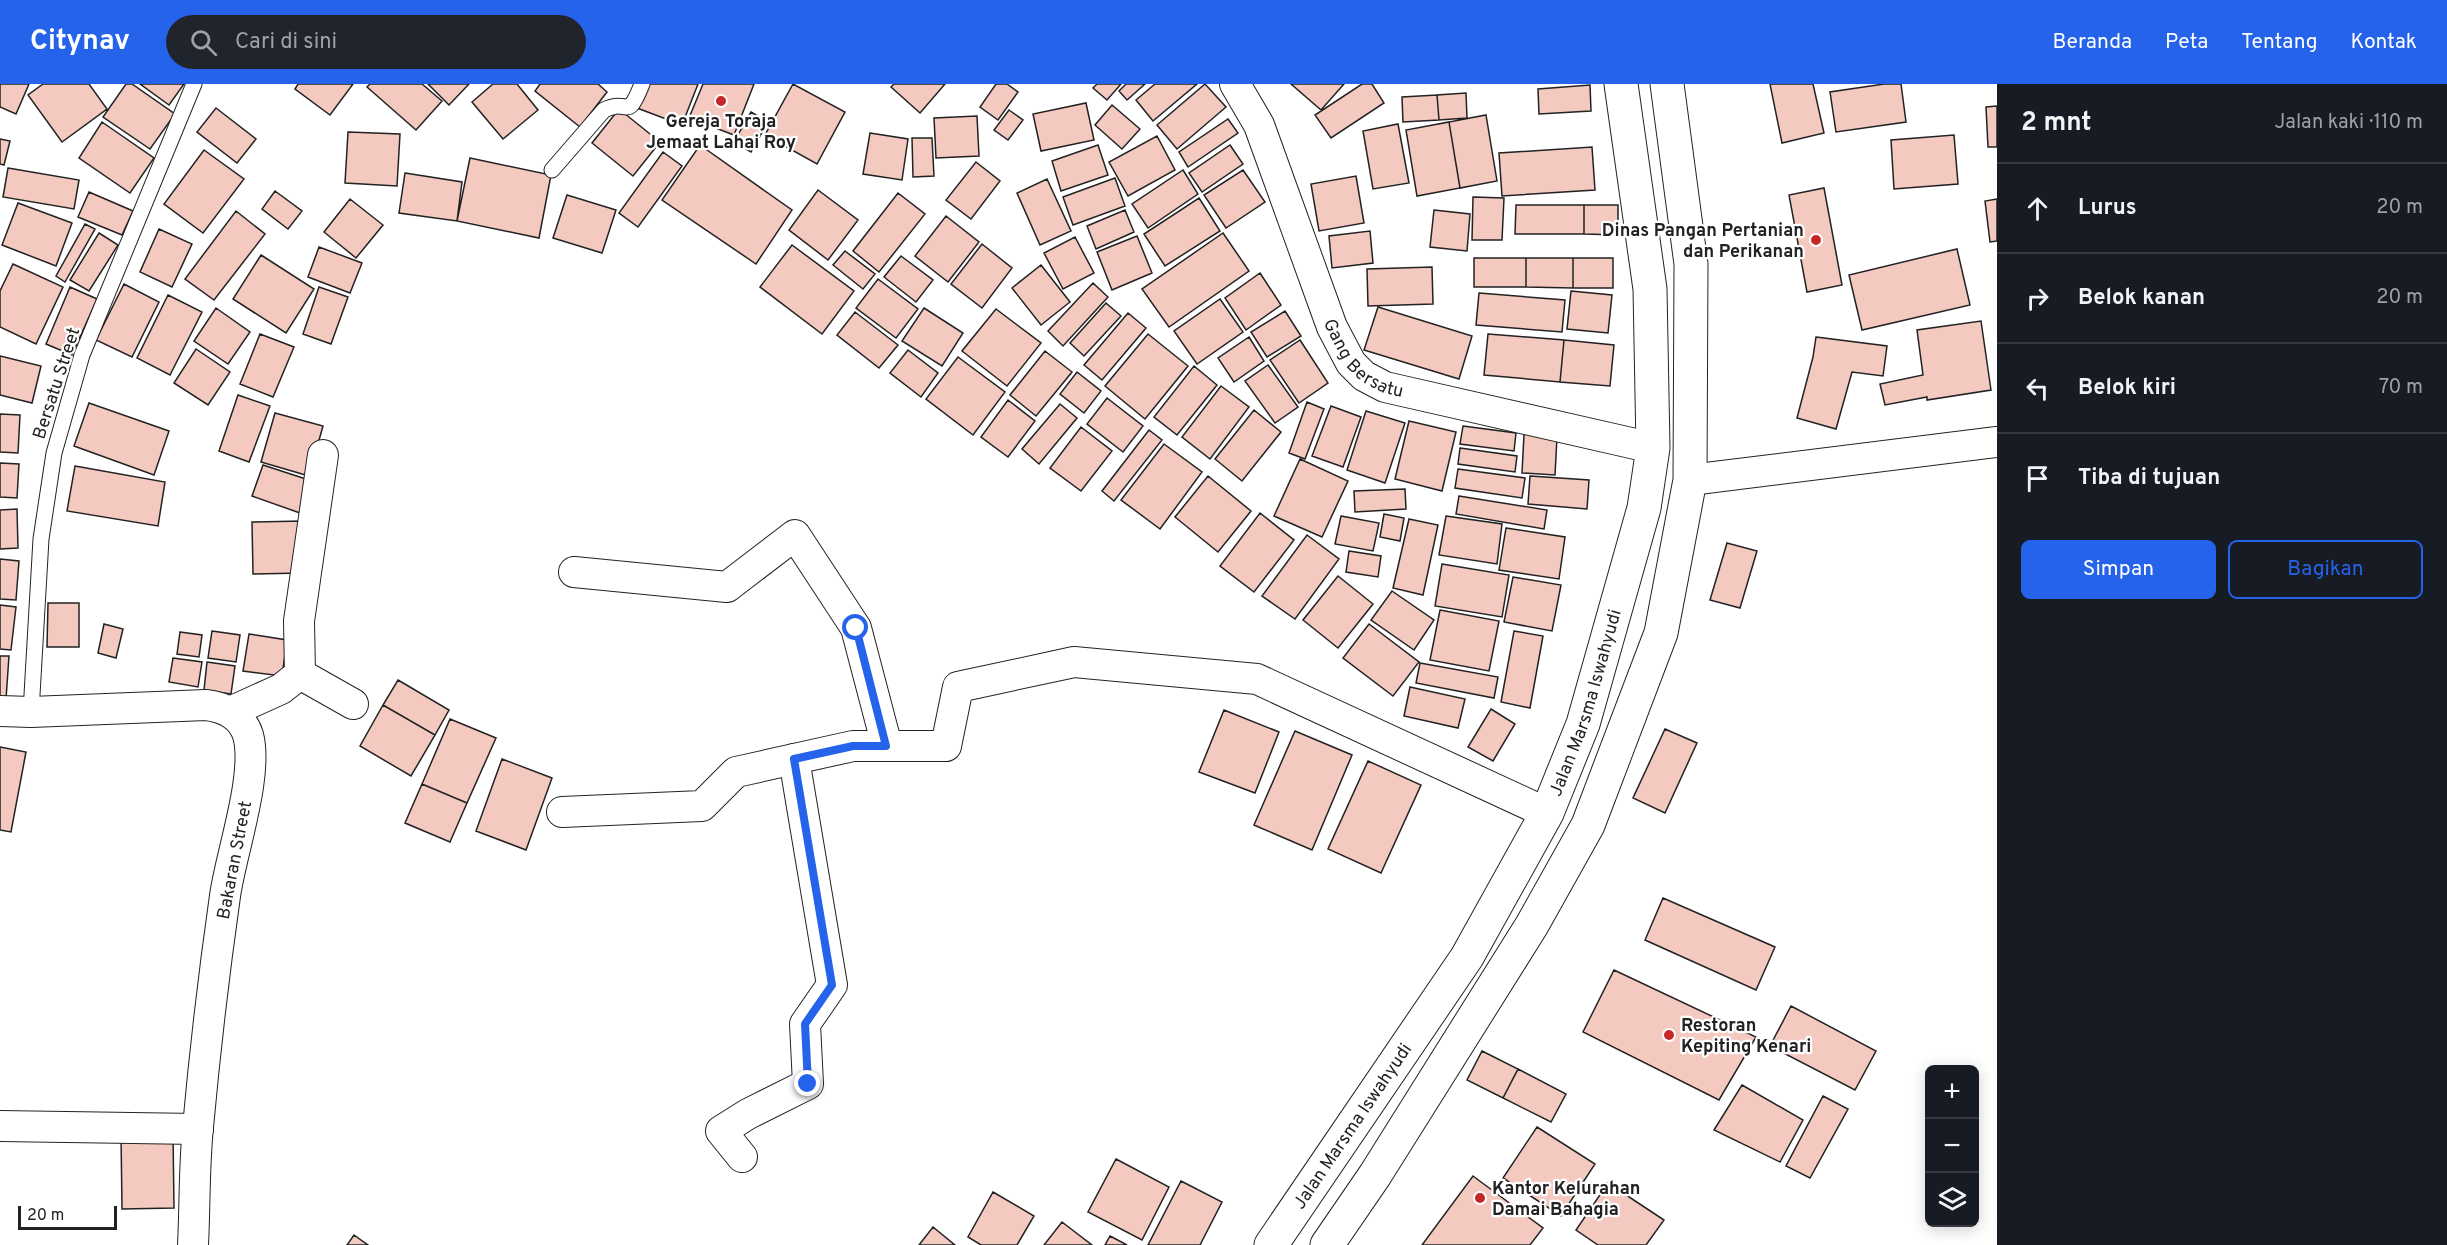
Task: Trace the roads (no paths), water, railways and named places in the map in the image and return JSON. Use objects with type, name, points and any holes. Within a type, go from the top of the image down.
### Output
[{"type":"highway","name":"Jalan Marsma Iswahyudi","points":[[1271,1245],[1467,957],[1547,813],[1586,713],[1644,508],[1653,448],[1650,289],[1621,84]]},
{"type":"highway","points":[[1327,1245],[1375,1175],[1532,925],[1588,825],[1661,633],[1690,480],[1691,264],[1667,84]]},
{"type":"street","name":"Gang Bersatu","points":[[1235,84],[1259,125],[1332,327],[1351,363],[1364,376],[1385,387],[1653,448]]},
{"type":"street","points":[[1690,480],[1997,442]]},
{"type":"street","points":[[300,674],[299,621],[322,455]]},
{"type":"street","points":[[574,572],[727,587],[795,535],[856,628],[886,746]]},
{"type":"street","points":[[562,812],[702,806],[736,772],[853,746],[946,746],[958,687],[1074,662],[1257,679],[1547,813]]},
{"type":"street","points":[[0,711],[31,712],[206,705],[220,707],[230,712],[281,689],[300,674]]},
{"type":"street","points":[[300,674],[353,704]]},
{"type":"street","name":"Bakaran Street","points":[[193,1245],[198,1129],[225,894],[248,785],[251,759],[247,734],[240,721],[230,712]]},
{"type":"street","points":[[742,1157],[721,1131],[748,1114],[808,1084],[805,1024],[832,985],[794,759]]},
{"type":"street","points":[[0,1126],[198,1129]]},
{"type":"lane","name":"Bersatu Street","points":[[31,712],[41,539],[54,453],[82,355],[194,84]]},
{"type":"lane","points":[[552,170],[604,110],[610,106],[628,108],[634,104],[642,84]]},
{"type":"place","name":"Gereja Toraja Jemaat Lahai Roy","points":[[721,101]]},
{"type":"place","name":"Dinas Pangan Pertanian dan Perikanan","points":[[1816,240]]},
{"type":"place","name":"Restoran Kepiting Kenari","points":[[1669,1035]]},
{"type":"place","name":"Kantor Kelurahan Damai Bahagia","points":[[1480,1198]]}]
